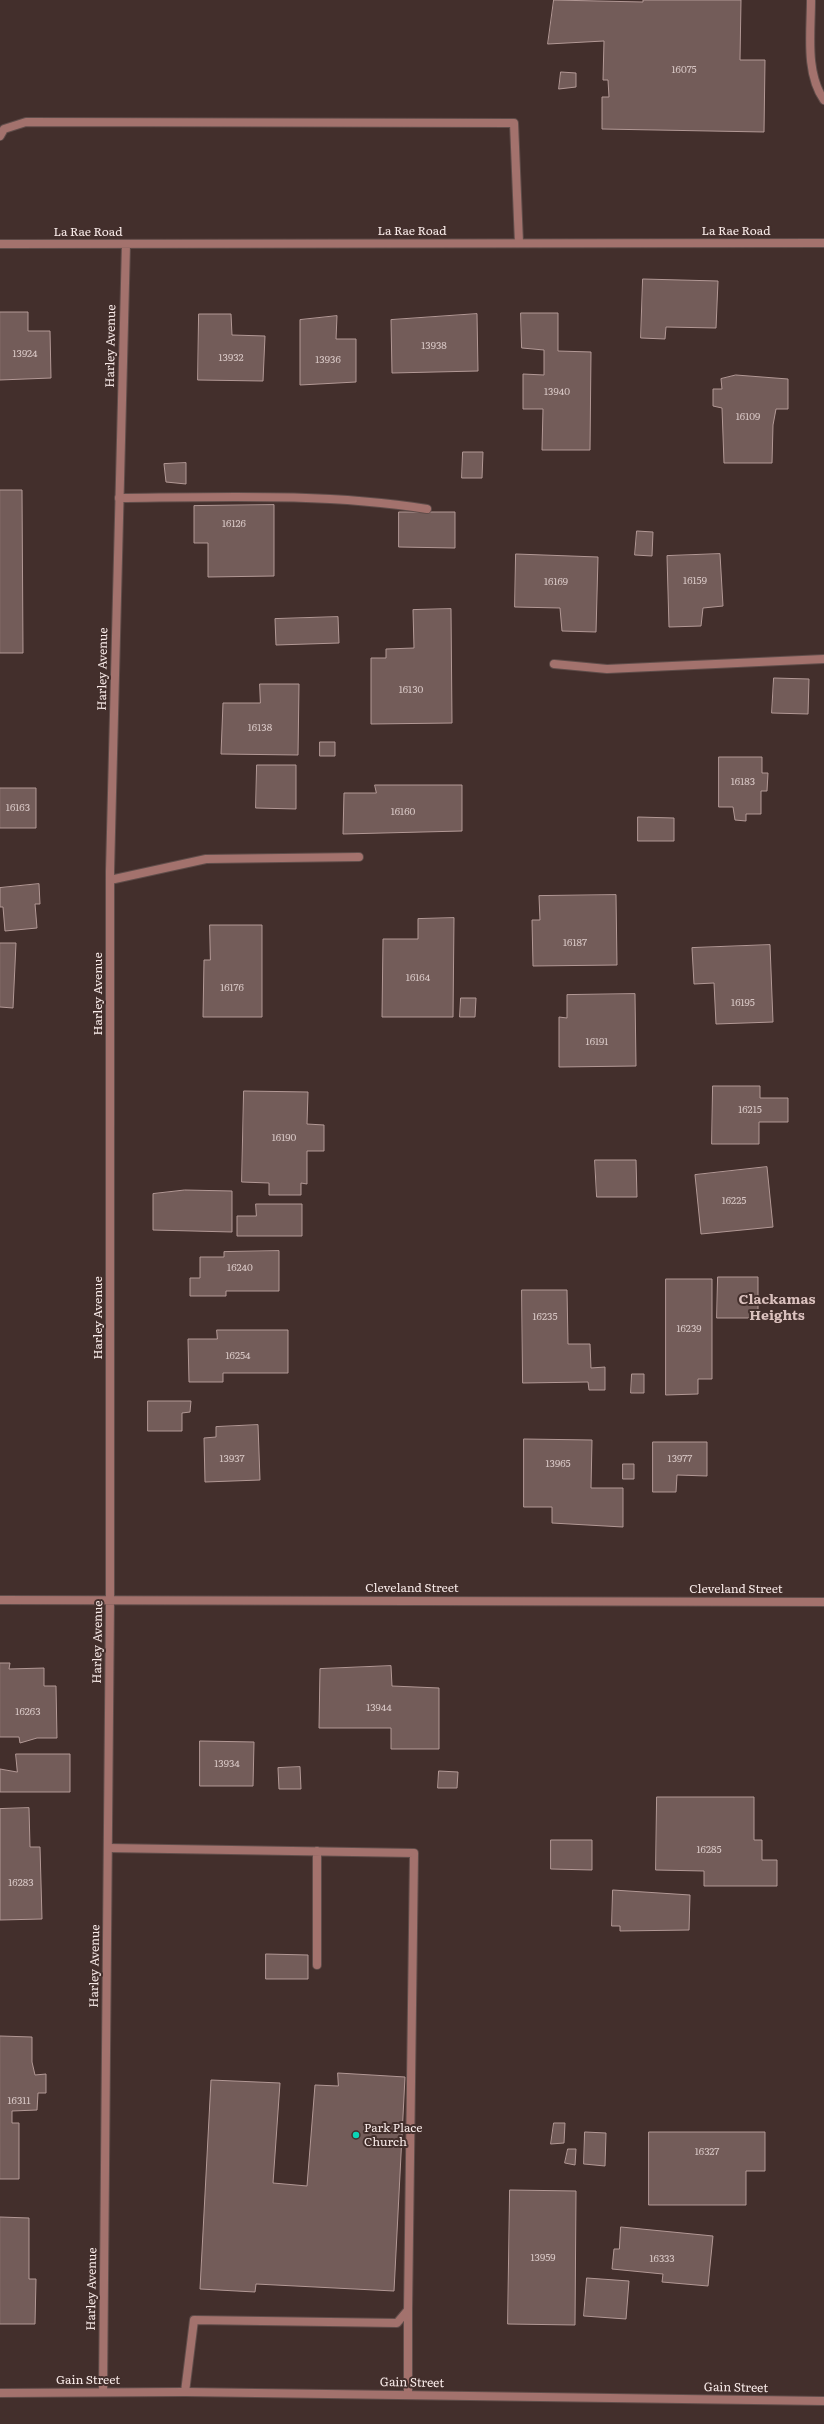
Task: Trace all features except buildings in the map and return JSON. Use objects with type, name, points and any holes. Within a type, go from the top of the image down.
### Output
[{"type":"street","points":[[811,0],[810,48],[817,89],[824,100]]},
{"type":"street","points":[[0,136],[4,130],[26,122],[514,123],[519,243]]},
{"type":"street","name":"La Rae Road","points":[[0,244],[824,243]]},
{"type":"street","name":"Harley Avenue","points":[[103,2392],[110,1599],[110,880],[126,244]]},
{"type":"street","points":[[119,498],[226,496],[377,501],[427,509]]},
{"type":"street","points":[[554,664],[607,669],[824,658]]},
{"type":"street","points":[[110,880],[206,859],[359,857]]},
{"type":"street","name":"Cleveland Street","points":[[0,1600],[110,1599],[824,1602]]},
{"type":"street","points":[[108,1848],[414,1853],[408,2396]]},
{"type":"street","points":[[317,1851],[317,1965]]},
{"type":"street","points":[[185,2392],[194,2320],[397,2323],[408,2310]]},
{"type":"street","name":"Gain Street","points":[[0,2393],[185,2392],[824,2401]]},
{"type":"place","name":"Park Place Church","points":[[356,2135]]},
{"type":"district","name":"Clackamas Heights","points":[[777,1308]]}]
